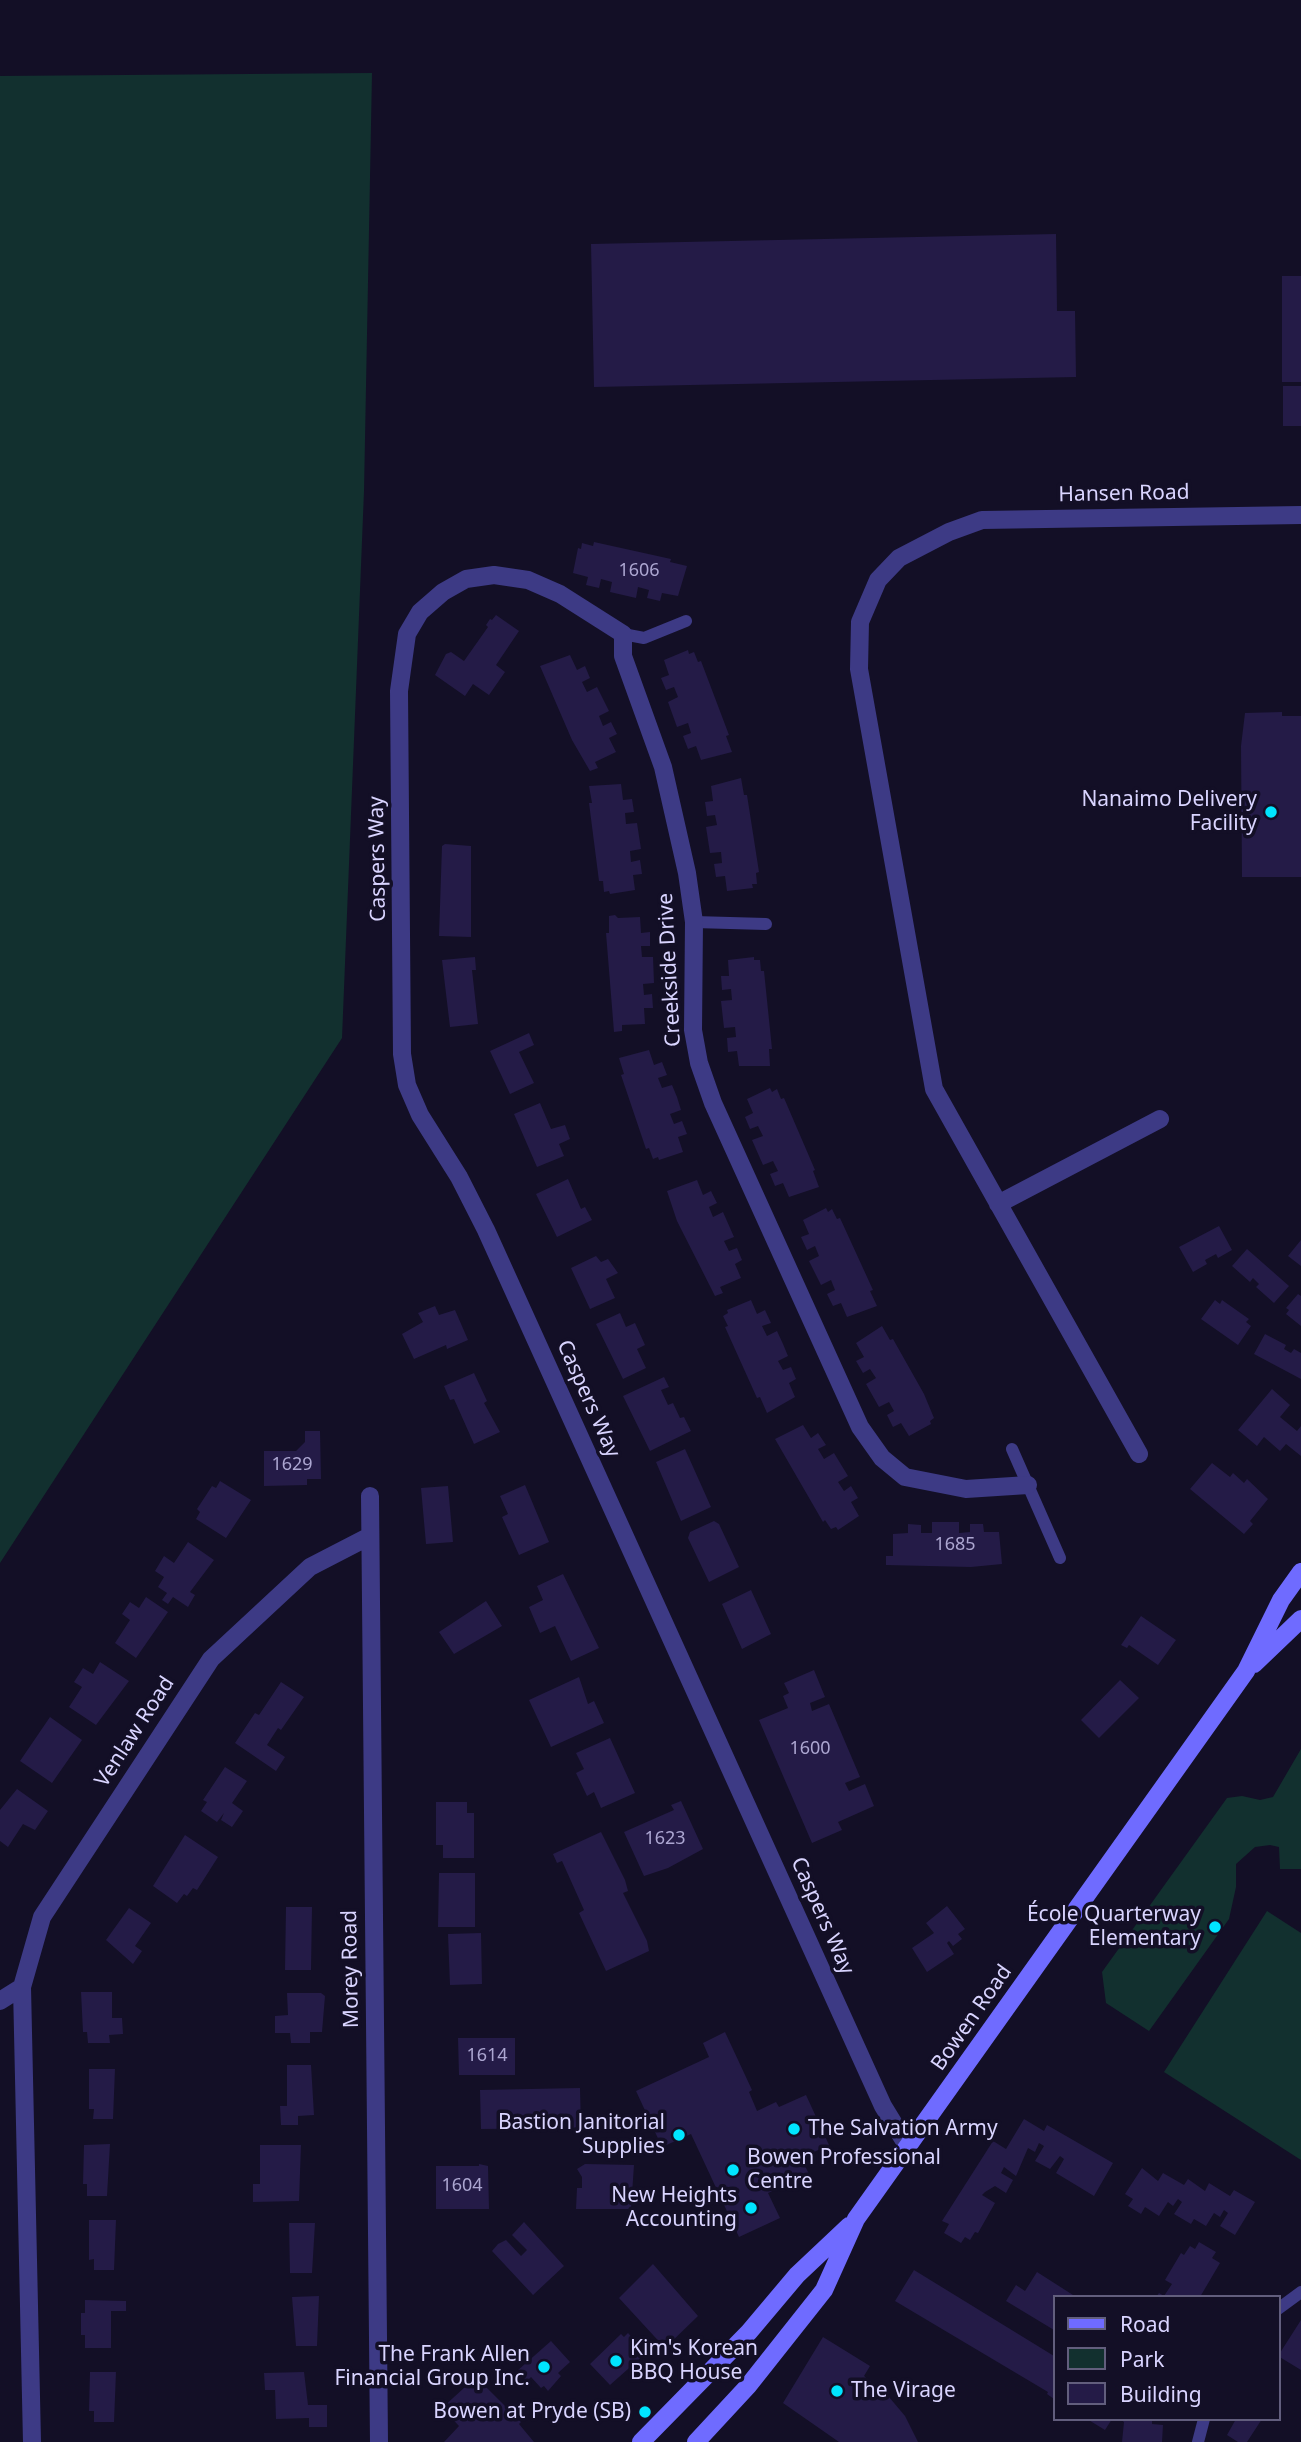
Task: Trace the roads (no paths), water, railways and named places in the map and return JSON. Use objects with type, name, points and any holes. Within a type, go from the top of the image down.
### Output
[{"type":"main road","name":"Bowen Road","points":[[641,2442],[749,2332],[797,2275],[856,2219],[1246,1671],[1281,1600],[1301,1572]]},
{"type":"main road","name":"Bowen Road","points":[[1246,1671],[1301,1619]]},
{"type":"main road","name":"Bowen Road","points":[[696,2442],[765,2366],[824,2290],[856,2219]]},
{"type":"street","name":"Hansen Road","points":[[1139,1454],[934,1089],[859,669],[860,622],[878,579],[899,558],[949,531],[995,518],[1301,516]]},
{"type":"street","name":"Caspers Way","points":[[623,634],[561,594],[528,580],[494,575],[466,579],[430,600],[407,634],[399,691],[402,1054],[407,1085],[420,1115],[459,1177],[486,1230],[877,2095],[908,2147]]},
{"type":"street","name":"Creekside Drive","points":[[623,634],[623,656],[671,797],[694,922],[693,1030],[702,1073],[718,1116],[860,1427],[882,1458],[905,1477],[966,1489],[1028,1485]]},
{"type":"street","points":[[998,1204],[1160,1119]]},
{"type":"street","name":"Morey Road","points":[[370,1496],[379,2442]]},
{"type":"street","name":"Venlaw Road","points":[[32,2442],[22,1987],[42,1917],[211,1659],[310,1567],[370,1536]]},
{"type":"street","points":[[0,2001],[22,1987]]},
{"type":"lane","points":[[623,634],[644,638],[686,621]]},
{"type":"lane","points":[[694,922],[766,924]]},
{"type":"lane","points":[[1012,1449],[1060,1558]]},
{"type":"lane","points":[[1280,2308],[1301,2292]]},
{"type":"lane","points":[[1198,2442],[1203,2421]]},
{"type":"place","name":"Nanaimo Delivery Facility","points":[[1271,812]]},
{"type":"place","name":"École Quarterway Elementary","points":[[1215,1927]]},
{"type":"place","name":"The Salvation Army","points":[[794,2129]]},
{"type":"place","name":"Bastion Janitorial Supplies","points":[[679,2135]]},
{"type":"place","name":"Bowen Professional Centre","points":[[733,2170]]},
{"type":"place","name":"New Heights Accounting","points":[[751,2208]]},
{"type":"place","name":"Kim's Korean BBQ House","points":[[616,2361]]},
{"type":"place","name":"The Frank Allen Financial Group Inc.","points":[[544,2367]]},
{"type":"place","name":"The Virage","points":[[837,2391]]},
{"type":"place","name":"Bowen at Pryde (SB)","points":[[645,2412]]}]
